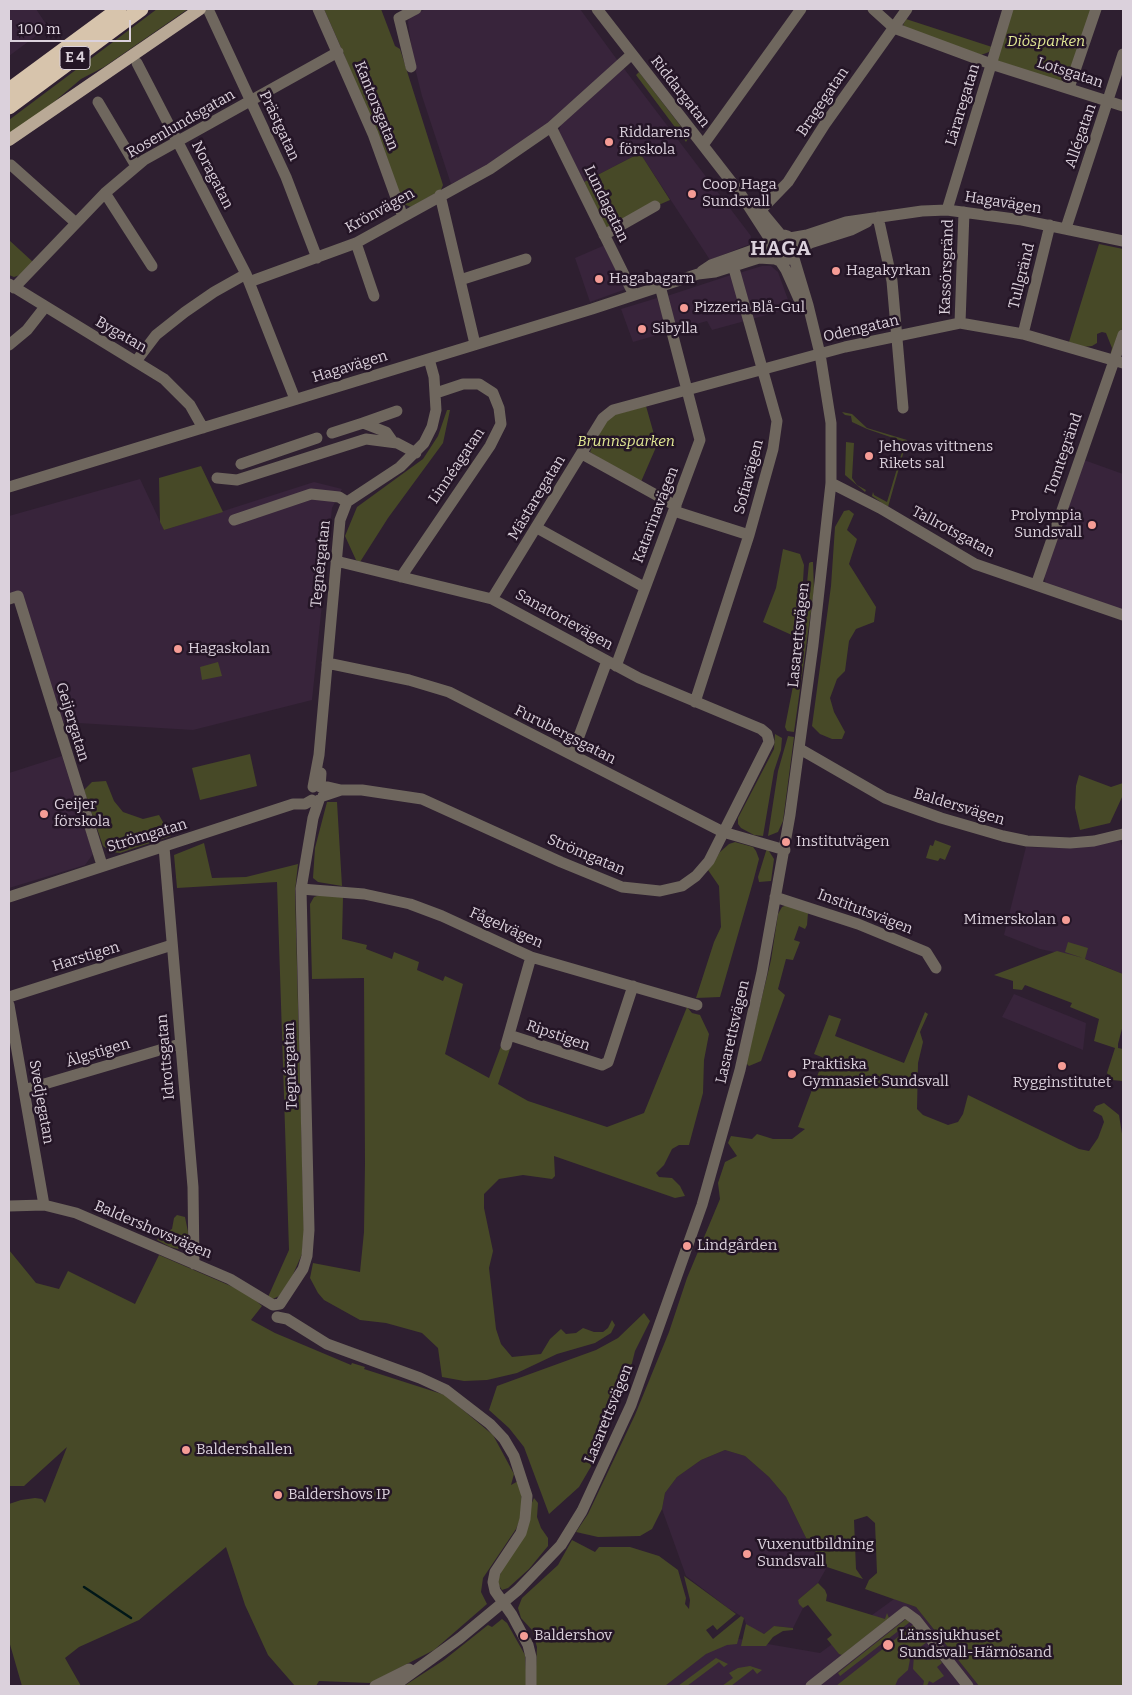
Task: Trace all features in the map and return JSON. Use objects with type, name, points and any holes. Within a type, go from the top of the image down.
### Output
[{"type":"highway","name":"E 4","points":[[9,90],[119,9]]},
{"type":"highway","name":"E 4","points":[[9,107],[141,9]]},
{"type":"main road","points":[[9,140],[200,9]]},
{"type":"street","name":"Prästgatan","points":[[208,9],[286,177],[317,258]]},
{"type":"street","name":"Kantorsgatan","points":[[318,9],[372,134],[402,217]]},
{"type":"street","points":[[411,67],[399,18],[416,9]]},
{"type":"street","name":"Riddargatan","points":[[598,9],[778,240]]},
{"type":"street","points":[[703,145],[801,9]]},
{"type":"street","name":"Lotsgatan","points":[[873,9],[894,28],[991,64],[1123,106]]},
{"type":"street","name":"Bragegatan","points":[[761,210],[788,182],[825,124],[907,9]]},
{"type":"street","name":"Läraregatan","points":[[947,210],[1008,9]]},
{"type":"street","points":[[1070,88],[1096,9]]},
{"type":"street","name":"Rosenlundsgatan","points":[[11,286],[105,193],[136,166],[177,141],[338,52]]},
{"type":"street","name":"Krönvägen","points":[[137,360],[156,335],[214,292],[247,278],[317,258],[356,243],[490,169],[552,126],[632,54]]},
{"type":"street","name":"Allégatan","points":[[1066,228],[1123,54]]},
{"type":"street","name":"Noragatan","points":[[137,63],[247,278],[295,399]]},
{"type":"street","points":[[98,102],[136,166]]},
{"type":"street","name":"Lundagatan","points":[[552,126],[634,295]]},
{"type":"street","points":[[11,165],[76,223]]},
{"type":"street","points":[[105,193],[152,266]]},
{"type":"street","name":"Riddargatan","points":[[740,193],[751,199],[761,210],[778,240]]},
{"type":"street","points":[[440,196],[475,344]]},
{"type":"street","points":[[604,235],[655,206]]},
{"type":"street","name":"Hagavägen","points":[[732,262],[778,240],[807,235],[846,222],[922,211],[947,210],[964,212],[1066,228],[1123,241]]},
{"type":"street","name":"Kassörsgränd","points":[[960,323],[964,212]]},
{"type":"street","points":[[878,217],[892,281],[903,408]]},
{"type":"street","name":"Hagavägen","points":[[793,254],[810,243],[851,230],[878,217]]},
{"type":"street","name":"Tullgränd","points":[[1022,334],[1050,226]]},
{"type":"street","points":[[778,240],[794,245],[793,254],[786,260],[777,260],[770,253],[778,240]]},
{"type":"street","points":[[356,243],[374,296]]},
{"type":"street","name":"Lasarettsvägen","points":[[394,1686],[503,1604],[560,1545],[574,1525],[603,1470],[631,1405],[702,1205],[740,1070],[762,972],[785,850],[800,748],[831,483],[831,422],[820,354],[793,254]]},
{"type":"street","name":"Hagavägen","points":[[9,487],[634,295],[698,274],[711,265],[759,258],[777,260]]},
{"type":"street","points":[[460,280],[526,259]]},
{"type":"street","name":"Lasarettsvägen","points":[[777,260],[786,270],[811,323]]},
{"type":"street","name":"Sofiavägen","points":[[695,702],[749,535],[773,449],[777,421],[732,262]]},
{"type":"street","name":"Bygatan","points":[[11,286],[137,360],[164,378],[183,396],[196,413],[203,428]]},
{"type":"street","name":"Katarinavägen","points":[[572,755],[644,587],[700,440],[689,391],[660,286]]},
{"type":"street","points":[[9,345],[26,330],[44,307]]},
{"type":"street","name":"Odengatan","points":[[608,413],[820,354],[960,323],[1022,334],[1119,362]]},
{"type":"street","name":"Tomtegränd","points":[[1036,585],[1081,451],[1119,362],[1123,335]]},
{"type":"street","points":[[234,520],[311,494],[339,497],[348,502],[416,453],[432,428],[436,410],[436,393],[429,359]]},
{"type":"street","name":"Linnéagatan","points":[[401,577],[490,446],[501,424],[500,408],[493,393],[479,384],[463,384],[436,393]]},
{"type":"street","points":[[332,433],[397,411]]},
{"type":"street","name":"Mästaregatan","points":[[492,598],[608,413]]},
{"type":"street","points":[[364,423],[386,432],[393,442]]},
{"type":"street","points":[[241,464],[318,438]]},
{"type":"street","points":[[217,478],[236,480],[366,439],[393,442],[416,453]]},
{"type":"street","points":[[582,454],[675,508],[749,535]]},
{"type":"street","name":"Tallrotsgatan","points":[[831,483],[976,564],[1123,615]]},
{"type":"street","name":"Tegnérgatan","points":[[278,1305],[292,1288],[303,1269],[307,1256],[309,1230],[301,889],[314,818],[316,794],[322,769],[319,755],[338,529],[348,502]]},
{"type":"street","points":[[537,528],[644,587]]},
{"type":"street","name":"Sanatorievägen","points":[[336,561],[492,598],[612,664],[664,690],[761,729],[767,734]]},
{"type":"street","name":"Geijergatan","points":[[9,599],[18,596],[102,865]]},
{"type":"street","name":"Furubergsgatan","points":[[327,662],[409,680],[449,692],[724,832],[785,850]]},
{"type":"street","name":"Strömgatan","points":[[9,897],[293,804],[305,804],[316,794],[328,787],[341,790],[377,791],[422,799],[622,887],[660,891],[682,886],[696,876],[709,860],[768,748],[767,734]]},
{"type":"street","name":"Baldersvägen","points":[[800,748],[885,798],[940,818],[1003,836],[1027,841],[1070,842],[1094,841],[1123,834]]},
{"type":"street","name":"Idrottsgatan","points":[[164,846],[193,1187],[194,1264]]},
{"type":"street","name":"Fågelvägen","points":[[301,889],[364,894],[410,904],[442,916],[531,958],[698,1006]]},
{"type":"street","name":"Institutsvägen","points":[[775,897],[858,924],[926,952],[936,968]]},
{"type":"street","name":"Harstigen","points":[[9,997],[172,945]]},
{"type":"street","name":"Ripstigen","points":[[531,958],[508,1040],[602,1065],[608,1062],[632,986]]},
{"type":"street","name":"Svedjegatan","points":[[9,1005],[44,1205]]},
{"type":"street","name":"Älgstigen","points":[[24,1090],[180,1044]]},
{"type":"street","name":"Baldershovsvägen","points":[[9,1206],[44,1205],[100,1222],[230,1280],[273,1305],[278,1305]]},
{"type":"street","points":[[277,1317],[287,1319],[327,1344],[446,1390],[490,1424],[514,1456],[528,1496],[525,1519],[520,1533],[495,1572],[492,1582],[528,1646],[531,1656],[531,1686]]},
{"type":"street","points":[[811,1686],[905,1612],[916,1620],[968,1686]]},
{"type":"street","name":"Lasarettsvägen","points":[[375,1686],[429,1661]]},
{"type":"shaded area","points":[[9,9],[36,9],[48,27],[9,56]]},
{"type":"shaded area","points":[[426,9],[580,9],[618,61],[563,113],[489,167],[451,184],[422,96],[414,64],[408,22],[409,17]]},
{"type":"shaded area","points":[[622,66],[751,236],[750,244],[710,260],[640,153],[584,182],[559,131],[561,125]]},
{"type":"shaded area","points":[[605,245],[626,289],[590,302],[575,258]]},
{"type":"shaded area","points":[[762,266],[771,266],[778,272],[791,308],[752,319],[739,273]]},
{"type":"shaded area","points":[[731,275],[745,321],[712,330],[707,321],[675,330],[667,296]]},
{"type":"shaded area","points":[[657,298],[668,332],[633,342],[621,309]]},
{"type":"shaded area","name":"Prolympia Sundsvall","points":[[1084,460],[1123,474],[1123,610],[1046,584],[1044,576]]},
{"type":"shaded area","name":"Hagaskolan","points":[[140,479],[164,530],[314,482],[342,489],[332,508],[312,700],[193,730],[62,722],[20,591],[9,595],[9,516]]},
{"type":"shaded area","name":"Geijer förskola","points":[[62,756],[93,854],[85,865],[9,888],[9,773]]},
{"type":"shaded area","name":"Mimerskolan","points":[[1120,841],[1123,848],[1123,974],[1086,959],[1040,949],[1004,935],[1026,847],[1052,848]]},
{"type":"shaded area","points":[[1014,994],[1086,1023],[1083,1050],[1002,1017]]},
{"type":"shaded area","name":"Vuxenutbildning Sundsvall","points":[[725,1450],[745,1456],[769,1477],[786,1497],[807,1540],[827,1567],[818,1583],[798,1600],[803,1608],[793,1628],[774,1626],[764,1634],[758,1633],[746,1624],[744,1618],[686,1576],[662,1509],[665,1493],[677,1477],[701,1460]]},
{"type":"shaded area","name":"Länssjukhuset Sundsvall-Härnösand","points":[[894,1599],[916,1607],[979,1686],[665,1686],[727,1637],[820,1653]]},
{"type":"green space","points":[[157,9],[188,9],[104,67],[81,79],[48,107],[9,134],[9,120]]},
{"type":"green space","points":[[324,9],[381,9],[395,46],[400,49],[443,185],[441,190],[411,207],[401,203],[343,52]]},
{"type":"green space","name":"Diösparken","points":[[1012,9],[1093,9],[1065,84],[998,61],[997,56]]},
{"type":"green space","points":[[906,19],[992,47],[989,52],[981,55],[906,28],[903,25]]},
{"type":"green space","points":[[639,72],[689,137],[686,142],[636,75]]},
{"type":"green space","points":[[640,153],[670,200],[606,228],[584,182]]},
{"type":"green space","points":[[9,240],[33,262],[20,275],[14,277],[9,275]]},
{"type":"green space","points":[[1099,244],[1123,249],[1123,325],[1114,356],[1110,356],[1112,348],[1106,333],[1097,334],[1097,343],[1092,346],[1083,347],[1069,342]]},
{"type":"green space","name":"Brunnsparken","points":[[646,406],[657,445],[640,484],[590,452],[604,421],[609,416]]},
{"type":"green space","points":[[447,410],[450,410],[443,443],[388,518],[360,562],[356,560],[345,536],[357,507],[423,459],[438,436]]},
{"type":"green space","points":[[842,412],[852,414],[867,428],[907,440],[888,507],[872,496],[873,492],[874,495],[887,502],[905,442],[867,429],[852,422],[851,416],[845,415]]},
{"type":"green space","points":[[846,442],[854,443],[852,478],[857,485],[866,490],[865,492],[845,475]]},
{"type":"green space","points":[[201,466],[223,512],[164,530],[160,522],[159,478]]},
{"type":"green space","points":[[849,510],[854,514],[847,530],[857,539],[849,564],[876,607],[874,622],[856,629],[849,641],[845,671],[837,679],[830,698],[834,712],[845,732],[842,739],[832,739],[820,734],[812,726],[831,586],[835,527],[844,511]]},
{"type":"green space","points":[[783,549],[800,554],[804,565],[802,597],[794,636],[763,622],[776,588]]},
{"type":"green space","points":[[813,562],[814,590],[794,732],[787,731],[785,727],[801,645],[809,563]]},
{"type":"green space","points":[[218,662],[222,676],[202,680],[200,667]]},
{"type":"green space","points":[[775,734],[782,738],[781,750],[774,771],[763,836],[754,835],[741,828],[738,824],[738,818],[774,749]]},
{"type":"green space","points":[[788,736],[794,737],[783,821],[778,832],[768,836],[778,771]]},
{"type":"green space","points":[[250,754],[257,786],[200,800],[192,768]]},
{"type":"green space","points":[[1079,775],[1111,787],[1123,783],[1123,795],[1110,823],[1080,830],[1075,808],[1076,786]]},
{"type":"green space","points":[[106,781],[114,801],[123,812],[143,819],[159,815],[171,836],[120,853],[112,852],[103,846],[84,790],[92,782]]},
{"type":"green space","points":[[327,802],[337,802],[342,886],[318,882],[313,878],[315,848]]},
{"type":"green space","points":[[935,840],[951,846],[945,860],[940,858],[938,861],[926,858],[930,845],[933,846]]},
{"type":"green space","points":[[735,842],[753,847],[759,859],[720,997],[696,998],[714,942],[721,927],[719,886],[708,870],[720,852],[729,844]]},
{"type":"green space","points":[[204,843],[212,878],[246,877],[298,864],[295,891],[304,1231],[302,1254],[291,1279],[279,1296],[273,1299],[268,1297],[289,1250],[277,882],[177,888],[174,855]]},
{"type":"green space","points":[[767,848],[774,859],[771,881],[759,882],[758,877]]},
{"type":"green space","points":[[320,895],[343,897],[342,939],[367,945],[366,949],[392,959],[394,952],[419,962],[417,970],[443,981],[445,976],[463,984],[445,1054],[489,1078],[501,1046],[510,1049],[498,1084],[528,1101],[607,1127],[644,1113],[687,1007],[692,1013],[700,1015],[709,1034],[704,1060],[703,1093],[689,1145],[679,1145],[672,1149],[664,1165],[656,1173],[659,1177],[672,1178],[680,1186],[685,1196],[675,1198],[554,1156],[555,1176],[552,1179],[523,1175],[499,1179],[484,1194],[484,1208],[493,1251],[489,1268],[496,1329],[501,1344],[512,1357],[541,1354],[550,1339],[561,1329],[566,1334],[576,1333],[583,1328],[594,1332],[603,1332],[608,1328],[612,1320],[615,1325],[611,1333],[595,1343],[557,1354],[517,1373],[487,1380],[464,1381],[442,1377],[438,1348],[422,1333],[386,1323],[360,1320],[324,1300],[318,1293],[310,1278],[313,1263],[360,1272],[364,1232],[365,1163],[364,978],[312,979],[310,904],[314,897]]},
{"type":"green space","points":[[787,905],[808,913],[807,925],[805,929],[799,926],[794,940],[800,942],[793,960],[786,959],[778,989],[785,995],[761,1061],[749,1066],[746,1063],[771,960],[778,914],[782,907]]},
{"type":"green space","points":[[1068,942],[1088,948],[1085,959],[1123,974],[1123,1025],[1118,1048],[1123,1049],[1123,1081],[1112,1080],[1107,1073],[1115,1048],[1094,1041],[1099,1019],[1070,1007],[1072,1003],[1025,985],[1022,990],[1013,989],[1013,981],[994,975],[1057,951],[1083,958],[1065,952]]},
{"type":"green space","points":[[925,1012],[928,1014],[920,1032],[923,1042],[918,1063],[917,1109],[923,1115],[948,1125],[958,1122],[963,1114],[968,1095],[1079,1149],[1089,1151],[1098,1138],[1104,1122],[1102,1116],[1093,1111],[1096,1106],[1104,1103],[1119,1115],[1123,1140],[1123,1686],[979,1686],[916,1607],[865,1589],[869,1580],[877,1573],[875,1523],[867,1516],[854,1520],[856,1569],[863,1579],[827,1567],[807,1540],[786,1497],[769,1477],[745,1456],[725,1450],[701,1460],[677,1477],[665,1493],[662,1509],[652,1529],[640,1536],[598,1537],[576,1532],[588,1514],[635,1415],[669,1332],[687,1278],[720,1199],[718,1183],[725,1162],[737,1156],[728,1143],[731,1136],[752,1139],[757,1134],[773,1139],[792,1139],[805,1129],[798,1127],[824,1058],[814,1054],[829,1015],[841,1019],[835,1036],[904,1063]]},
{"type":"green space","points":[[177,1215],[185,1217],[188,1232],[187,1241],[178,1249],[157,1240],[160,1235],[172,1229],[174,1218]]},
{"type":"green space","name":"Baldershovs IP","points":[[9,1250],[36,1283],[59,1289],[68,1271],[135,1304],[159,1255],[247,1293],[262,1306],[251,1320],[275,1333],[351,1365],[352,1363],[365,1367],[364,1369],[445,1395],[493,1435],[514,1474],[511,1485],[520,1480],[523,1512],[516,1529],[483,1578],[481,1592],[487,1604],[434,1650],[370,1683],[319,1681],[316,1686],[295,1686],[268,1655],[245,1605],[226,1547],[139,1620],[79,1647],[65,1658],[81,1686],[22,1686],[9,1641],[9,1504],[35,1498],[42,1499],[45,1503],[67,1447],[24,1486],[9,1486]]},
{"type":"green space","points":[[644,1313],[650,1321],[635,1351],[630,1371],[593,1463],[579,1487],[549,1514],[524,1447],[509,1428],[489,1410],[497,1386],[596,1350],[618,1338]]},
{"type":"green space","points":[[534,1498],[538,1503],[537,1517],[541,1528],[548,1538],[548,1546],[529,1569],[508,1588],[502,1590],[498,1584],[498,1579]]},
{"type":"green space","points":[[572,1540],[595,1552],[599,1547],[630,1547],[659,1556],[678,1570],[686,1598],[685,1604],[689,1609],[690,1600],[684,1576],[736,1614],[717,1630],[713,1625],[706,1630],[713,1639],[741,1616],[744,1618],[737,1644],[727,1645],[706,1654],[665,1686],[535,1686],[537,1647],[532,1630],[521,1618],[518,1608],[522,1598],[558,1565]]},
{"type":"green space","points":[[818,1583],[825,1590],[827,1595],[826,1601],[885,1619],[887,1613],[889,1618],[842,1655],[839,1654],[827,1639],[832,1635],[808,1605],[803,1608],[799,1604],[798,1600]]},
{"type":"green space","points":[[502,1619],[507,1623],[525,1655],[527,1686],[404,1686],[444,1660],[488,1625],[492,1627]]},
{"type":"green space","points":[[906,1619],[910,1622],[840,1676],[838,1673]]},
{"type":"green space","points":[[746,1624],[764,1634],[774,1626],[793,1628],[793,1630],[783,1631],[773,1637],[766,1646],[741,1646]]},
{"type":"green space","points":[[913,1625],[927,1642],[911,1654],[908,1670],[898,1679],[895,1686],[836,1686]]},
{"type":"green space","points":[[918,1652],[926,1660],[939,1658],[942,1663],[937,1667],[944,1676],[933,1683],[929,1681],[927,1686],[923,1686],[924,1681],[913,1669],[914,1655]]},
{"type":"green space","points":[[716,1658],[728,1664],[724,1667],[719,1662],[687,1686],[678,1686]]},
{"type":"green space","points":[[750,1666],[762,1670],[757,1674],[753,1669],[731,1686],[722,1686],[733,1678],[729,1673],[738,1668]]},
{"type":"waterway","points":[[84,1587],[131,1618]]},
{"type":"place","name":"Riddarens förskola","points":[[609,142]]},
{"type":"place","name":"Coop Haga Sundsvall","points":[[692,194]]},
{"type":"place","name":"Hagakyrkan","points":[[836,271]]},
{"type":"place","name":"Hagabagarn","points":[[599,279]]},
{"type":"place","name":"Pizzeria Blå-Gul","points":[[684,308]]},
{"type":"place","name":"Sibylla","points":[[642,329]]},
{"type":"place","name":"Jehovas vittnens Rikets sal","points":[[869,456]]},
{"type":"place","name":"Prolympia Sundsvall","points":[[1092,525]]},
{"type":"place","name":"Hagaskolan","points":[[178,649]]},
{"type":"place","name":"Geijer förskola","points":[[44,814]]},
{"type":"place","name":"Institutvägen","points":[[786,842]]},
{"type":"place","name":"Mimerskolan","points":[[1066,920]]},
{"type":"place","name":"Rygginstitutet","points":[[1062,1066]]},
{"type":"place","name":"Praktiska Gymnasiet Sundsvall","points":[[792,1074]]},
{"type":"place","name":"Lindgården","points":[[687,1246]]},
{"type":"place","name":"Baldershallen","points":[[186,1450]]},
{"type":"place","name":"Baldershovs IP","points":[[278,1495]]},
{"type":"place","name":"Vuxenutbildning Sundsvall","points":[[747,1554]]},
{"type":"place","name":"Baldershov","points":[[524,1636]]},
{"type":"place","name":"Länssjukhuset Sundsvall-Härnösand","points":[[888,1645]]},
{"type":"district","name":"HAGA","points":[[781,249]]}]
